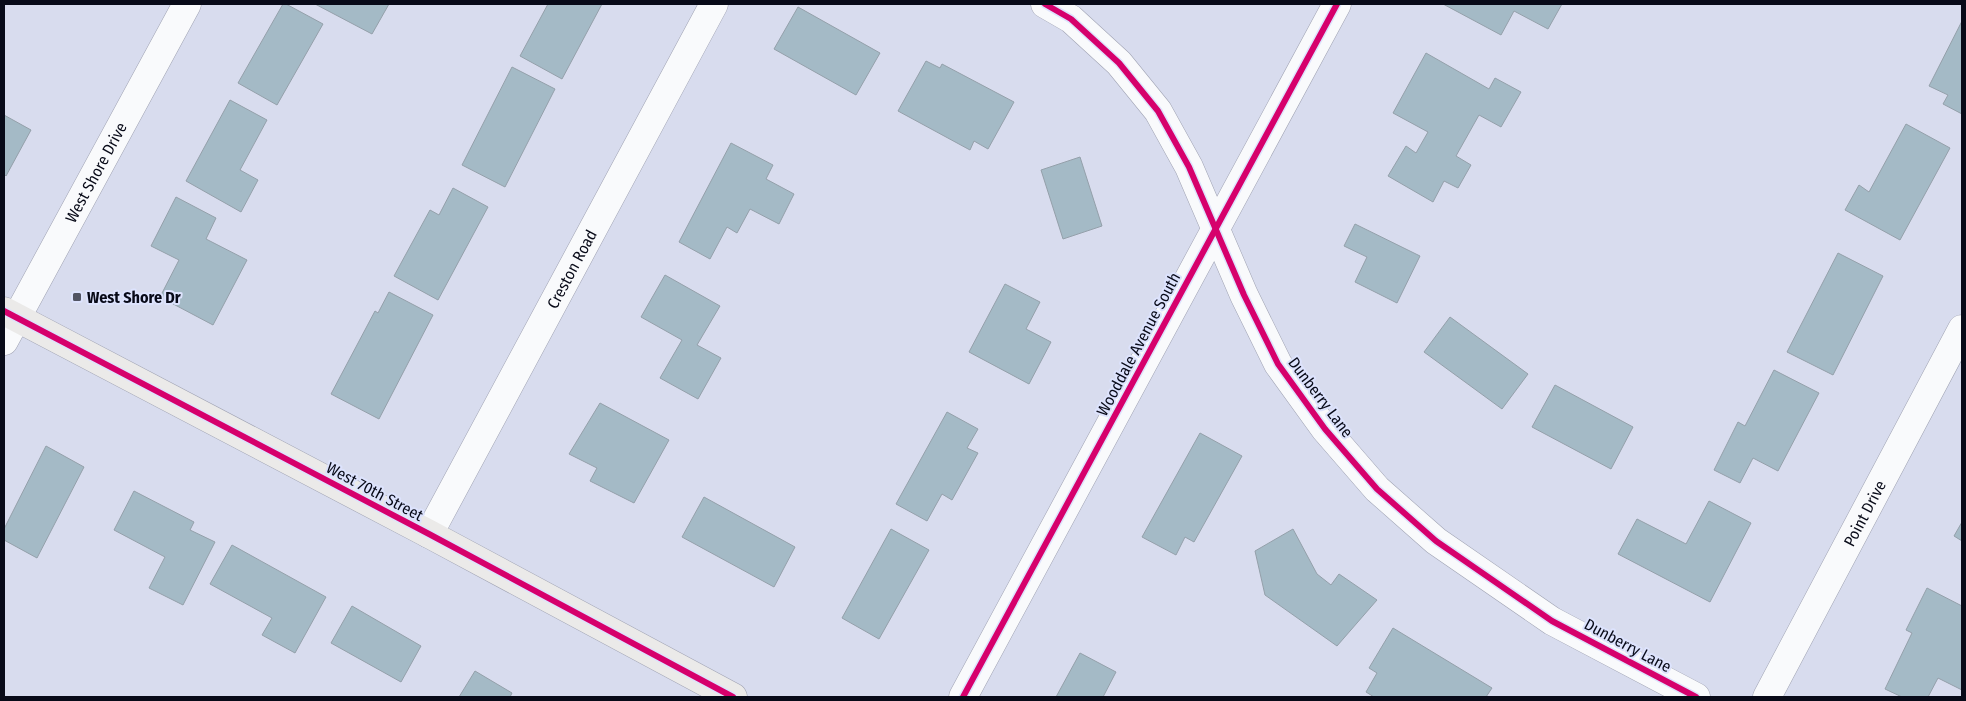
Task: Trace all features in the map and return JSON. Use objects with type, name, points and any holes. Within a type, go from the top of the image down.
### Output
[{"type":"street","name":"West Shore Drive","points":[[4,341],[10,314],[187,4]]},
{"type":"street","name":"Creston Road","points":[[429,534],[714,4]]},
{"type":"street","name":"Dunberry Lane","points":[[1046,4],[1071,20],[1119,63],[1158,111],[1190,166],[1244,295],[1278,364],[1325,429],[1377,489],[1436,541],[1552,621],[1696,697]]},
{"type":"street","name":"Wooddale Avenue South","points":[[963,697],[1337,4]]},
{"type":"street","name":"West 70th Street","points":[[10,314],[429,534],[732,697]]},
{"type":"street","name":"Point Drive","points":[[1767,697],[1962,329]]},
{"type":"building","points":[[283,4],[323,24],[277,105],[238,83]]},
{"type":"building","points":[[315,4],[389,4],[372,34]]},
{"type":"building","points":[[548,4],[602,4],[562,79],[520,56]]},
{"type":"building","points":[[1443,4],[1562,4],[1548,29],[1514,11],[1501,35]]},
{"type":"building","points":[[798,7],[880,53],[856,95],[774,49]]},
{"type":"building","points":[[1962,21],[1962,114],[1943,104],[1948,95],[1929,86]]},
{"type":"building","points":[[1426,53],[1489,89],[1495,78],[1521,92],[1501,127],[1479,115],[1456,156],[1471,165],[1458,188],[1444,181],[1433,202],[1388,176],[1406,146],[1416,153],[1428,132],[1393,113]]},
{"type":"building","points":[[926,61],[940,68],[942,64],[1014,102],[988,149],[974,141],[970,150],[898,111]]},
{"type":"building","points":[[512,67],[555,89],[505,187],[462,165]]},
{"type":"building","points":[[230,100],[267,120],[240,170],[258,180],[241,212],[186,181]]},
{"type":"building","points":[[4,115],[31,130],[6,176],[4,174]]},
{"type":"building","points":[[1906,124],[1950,148],[1900,240],[1845,210],[1859,185],[1869,192]]},
{"type":"building","points":[[731,143],[773,165],[766,179],[794,194],[779,224],[750,209],[737,233],[727,227],[710,259],[679,242]]},
{"type":"building","points":[[1080,157],[1102,226],[1063,239],[1041,170]]},
{"type":"building","points":[[453,188],[488,207],[438,300],[394,276],[430,210],[439,215]]},
{"type":"building","points":[[176,197],[216,218],[206,239],[247,260],[213,325],[160,297],[179,260],[151,246]]},
{"type":"building","points":[[1355,224],[1420,256],[1397,303],[1355,282],[1367,257],[1344,246]]},
{"type":"building","points":[[1838,253],[1883,276],[1833,375],[1787,352]]},
{"type":"building","points":[[665,275],[720,306],[697,345],[721,358],[698,399],[660,378],[682,340],[641,317]]},
{"type":"building","points":[[1005,284],[1040,302],[1026,329],[1051,342],[1029,384],[969,352]]},
{"type":"building","points":[[389,292],[433,315],[379,419],[331,394],[375,311],[378,313]]},
{"type":"building","points":[[1450,317],[1528,374],[1502,409],[1424,352]]},
{"type":"building","points":[[1774,370],[1819,393],[1778,471],[1753,458],[1740,483],[1714,470],[1738,422],[1745,426]]},
{"type":"building","points":[[1555,385],[1633,427],[1611,469],[1532,427]]},
{"type":"building","points":[[600,403],[669,440],[634,503],[590,481],[597,468],[569,454]]},
{"type":"building","points":[[947,412],[978,429],[967,448],[978,453],[952,500],[942,494],[927,521],[896,504]]},
{"type":"building","points":[[1200,433],[1242,456],[1194,542],[1185,537],[1176,555],[1142,537]]},
{"type":"building","points":[[46,446],[84,467],[37,558],[4,540],[4,529]]},
{"type":"building","points":[[134,491],[194,522],[190,530],[215,542],[183,605],[149,588],[165,557],[114,530]]},
{"type":"building","points":[[704,497],[795,547],[774,587],[682,537]]},
{"type":"building","points":[[1709,501],[1751,523],[1710,602],[1618,554],[1637,519],[1686,544]]},
{"type":"building","points":[[1962,522],[1962,541],[1954,536]]},
{"type":"building","points":[[891,529],[929,550],[879,639],[842,618]]},
{"type":"building","points":[[1293,529],[1317,574],[1331,585],[1339,574],[1377,600],[1337,646],[1265,595],[1255,551]]},
{"type":"building","points":[[232,545],[326,597],[295,653],[262,635],[272,618],[210,584]]},
{"type":"building","points":[[1927,588],[1962,606],[1962,690],[1938,678],[1928,697],[1902,697],[1885,689],[1912,633],[1906,630]]},
{"type":"building","points":[[352,606],[421,646],[401,682],[331,643]]},
{"type":"building","points":[[1393,628],[1492,688],[1486,697],[1374,697],[1366,692],[1377,673],[1369,668]]},
{"type":"building","points":[[1080,653],[1116,672],[1103,697],[1056,697]]},
{"type":"building","points":[[475,671],[512,693],[510,697],[459,697]]},
{"type":"cycle path","points":[[1045,4],[1071,19],[1119,63],[1158,111],[1189,167],[1244,295],[1278,364],[1325,429],[1377,489],[1436,541],[1552,621],[1696,697]]},
{"type":"cycle path","points":[[963,697],[1337,4]]},
{"type":"cycle path","points":[[4,311],[429,534],[733,697]]},
{"type":"place","name":"West Shore Dr","points":[[77,297]]}]
